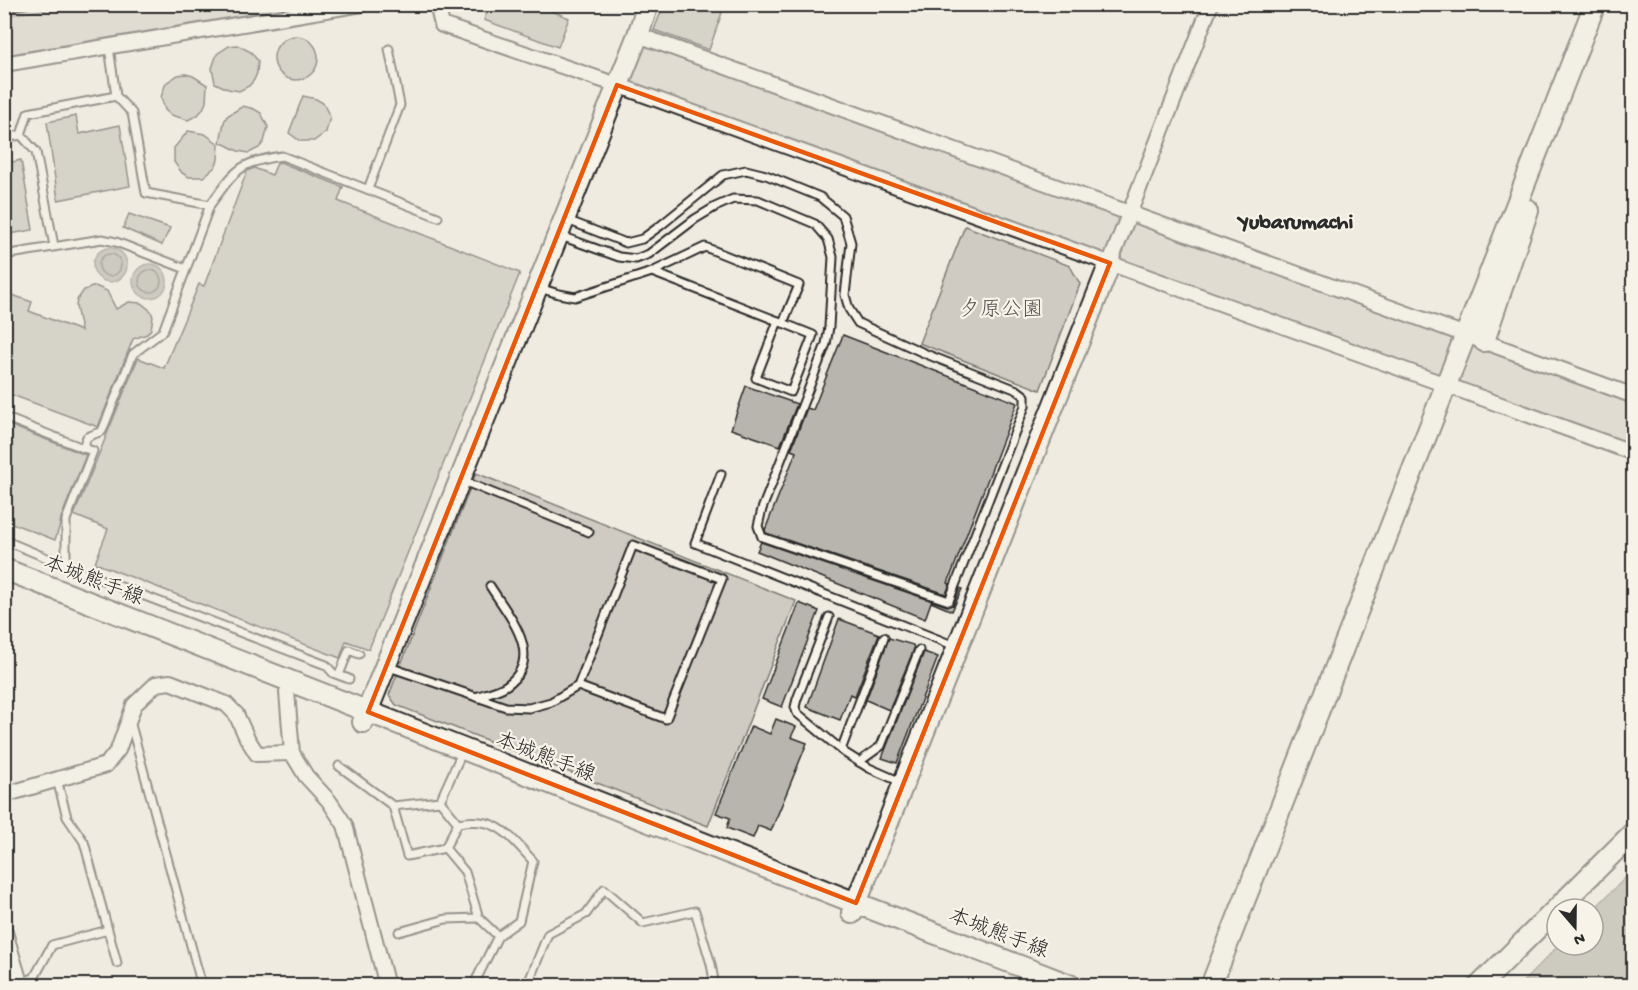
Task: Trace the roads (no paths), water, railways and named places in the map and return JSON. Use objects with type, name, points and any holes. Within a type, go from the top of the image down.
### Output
[{"type":"street","points":[[4,64],[362,4]]},
{"type":"street","points":[[437,4],[442,25],[618,85],[1634,453]]},
{"type":"street","points":[[366,717],[638,36],[648,4]]},
{"type":"street","points":[[854,908],[1211,4]]},
{"type":"street","points":[[1211,986],[1447,385],[1474,338],[1596,4]]},
{"type":"street","points":[[638,36],[1634,396]]},
{"type":"street","name":"本城熊手線","points":[[4,569],[366,717],[854,908],[1037,986]]},
{"type":"street","name":"本城熊手線","points":[[4,582],[287,692],[366,717],[459,759],[854,908],[1072,986]]},
{"type":"street","points":[[4,795],[106,765],[118,750],[134,705],[156,684],[170,682],[226,704],[237,714],[257,754],[292,753]]},
{"type":"street","points":[[287,692],[292,753],[306,776],[345,825],[387,986]]},
{"type":"street","points":[[1479,986],[1634,832]]},
{"type":"street","points":[[4,928],[20,984]]},
{"type":"lane","points":[[109,47],[116,96],[132,113],[146,194],[210,205]]},
{"type":"lane","points":[[368,189],[400,105],[389,49]]},
{"type":"lane","points":[[21,135],[28,113],[116,96]]},
{"type":"lane","points":[[4,138],[21,135]]},
{"type":"lane","points":[[21,135],[36,152],[54,246]]},
{"type":"lane","points":[[83,448],[87,437],[102,431],[133,354],[163,331],[210,205],[232,175],[245,164],[262,158],[282,156],[438,217]]},
{"type":"lane","points":[[746,170],[766,175],[820,197],[843,216],[851,243],[846,295],[849,309],[858,323],[926,354],[1017,390],[1024,396],[1025,406],[949,602],[762,537],[758,526],[762,509],[826,344],[833,257],[828,239],[815,224],[758,200],[733,198],[695,219],[649,255],[636,259],[619,257],[561,227],[626,243],[642,239],[723,176],[746,170]]},
{"type":"lane","points":[[4,255],[102,239],[186,268]]},
{"type":"lane","points":[[537,287],[575,297],[652,272],[705,247],[799,285],[781,322],[756,378],[791,392],[813,334],[781,322],[652,272]]},
{"type":"lane","points":[[4,417],[93,451],[66,520],[66,566]]},
{"type":"lane","points":[[721,474],[694,543],[957,647]]},
{"type":"lane","points":[[460,480],[589,532]]},
{"type":"lane","points":[[4,540],[66,566],[326,665],[333,673],[349,679]]},
{"type":"lane","points":[[386,666],[506,707],[530,708],[551,702],[578,686],[633,545],[722,579],[666,719],[578,686]]},
{"type":"lane","points":[[476,697],[506,686],[518,674],[525,660],[525,649],[520,636],[490,586]]},
{"type":"lane","points":[[829,617],[795,707],[797,713],[859,762],[904,783]]},
{"type":"lane","points":[[841,750],[884,637]]},
{"type":"lane","points":[[339,675],[349,650],[360,654]]},
{"type":"lane","points":[[859,762],[881,746],[919,650]]},
{"type":"lane","points":[[129,719],[202,986]]},
{"type":"lane","points":[[440,801],[459,759]]},
{"type":"lane","points":[[339,766],[393,806],[407,856],[445,848]]},
{"type":"lane","points":[[57,780],[68,817],[84,842],[117,963]]},
{"type":"lane","points":[[393,806],[440,801]]},
{"type":"lane","points":[[440,801],[458,823]]},
{"type":"lane","points":[[458,823],[475,820],[504,830],[532,861],[519,921],[498,936],[473,986]]},
{"type":"lane","points":[[445,848],[458,823]]},
{"type":"lane","points":[[445,848],[465,872],[478,918],[498,936]]},
{"type":"lane","points":[[527,986],[548,934],[586,914],[604,889],[643,923],[695,911],[711,964],[714,986]]},
{"type":"lane","points":[[399,932],[446,919],[478,918]]},
{"type":"lane","points":[[20,984],[34,978],[52,945],[108,930]]},
{"type":"water","points":[[110,248],[122,253],[127,265],[122,277],[110,282],[98,277],[93,265],[98,253]]},
{"type":"water","points":[[150,264],[162,269],[167,281],[162,293],[150,298],[138,293],[133,281],[138,269]]},
{"type":"water","points":[[1633,870],[1633,985],[1520,985],[1547,957],[1605,957],[1605,898]]},
{"type":"railway","points":[[4,11],[45,4]]},
{"type":"district","name":"Yubarumachi","points":[[1296,220]]},
{"type":"park label","name":"夕原公園","points":[[1001,308]]}]
